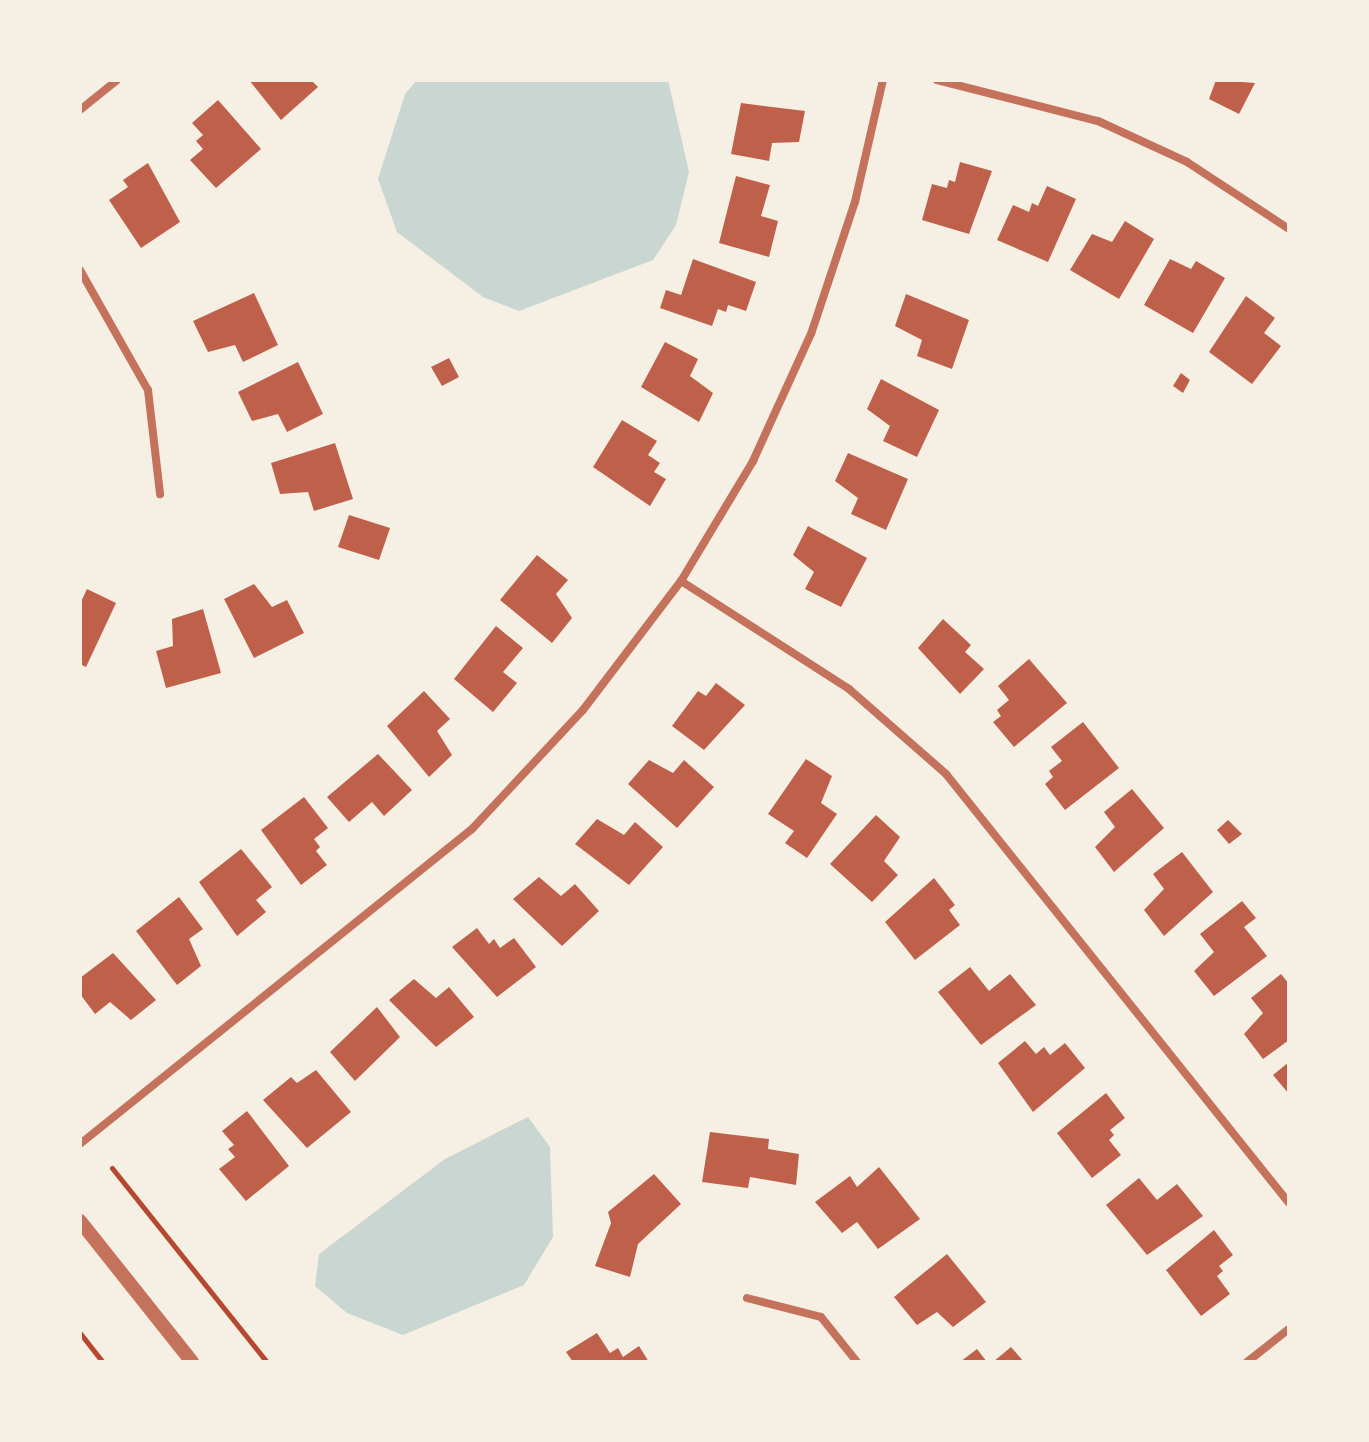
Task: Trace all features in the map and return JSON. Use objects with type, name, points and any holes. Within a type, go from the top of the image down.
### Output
[{"type":"street","points":[[80,110],[117,80]]},
{"type":"street","points":[[80,1144],[472,829],[583,710],[681,581],[753,461],[811,334],[855,202],[883,80]]},
{"type":"street","points":[[937,80],[1098,121],[1187,162],[1289,229]]},
{"type":"street","points":[[80,270],[148,390],[160,494]]},
{"type":"street","points":[[681,581],[849,689],[946,774],[1289,1203]]},
{"type":"street","points":[[80,1221],[192,1362]]},
{"type":"street","points":[[747,1298],[821,1317],[857,1362]]},
{"type":"street","points":[[1247,1362],[1289,1329]]},
{"type":"path","points":[[112,1168],[267,1362]]},
{"type":"path","points":[[80,1333],[103,1362]]},
{"type":"shaded area","points":[[417,80],[668,80],[689,172],[676,225],[653,260],[519,311],[483,297],[397,232],[378,179],[405,94]]},
{"type":"shaded area","points":[[528,1117],[550,1147],[553,1237],[524,1285],[403,1335],[347,1313],[315,1286],[319,1254],[445,1159]]},
{"type":"building","points":[[249,80],[311,80],[318,87],[281,120]]},
{"type":"building","points":[[1216,80],[1255,83],[1239,114],[1209,99]]},
{"type":"building","points":[[218,100],[261,149],[216,188],[190,160],[203,149],[196,141],[203,135],[192,123]]},
{"type":"building","points":[[741,103],[805,111],[799,142],[772,143],[769,161],[731,154]]},
{"type":"building","points":[[960,162],[992,171],[969,234],[922,220],[932,184],[947,188],[949,180],[955,182]]},
{"type":"building","points":[[148,163],[180,222],[141,248],[109,200],[128,187],[123,180]]},
{"type":"building","points":[[736,176],[770,185],[761,216],[778,221],[769,257],[719,243]]},
{"type":"building","points":[[1047,186],[1076,199],[1048,262],[997,240],[1013,205],[1029,212],[1032,203],[1038,206]]},
{"type":"building","points":[[1125,221],[1154,239],[1119,299],[1070,270],[1092,234],[1112,242]]},
{"type":"building","points":[[693,259],[756,282],[746,311],[728,305],[726,312],[718,309],[712,326],[660,308],[666,290],[681,295]]},
{"type":"building","points":[[1170,259],[1191,269],[1196,261],[1225,278],[1193,333],[1144,305]]},
{"type":"building","points":[[254,293],[278,345],[243,362],[235,345],[208,352],[193,321]]},
{"type":"building","points":[[906,294],[969,320],[952,369],[917,356],[922,340],[895,326]]},
{"type":"building","points":[[1246,296],[1275,318],[1264,333],[1281,346],[1252,384],[1209,352]]},
{"type":"building","points":[[665,342],[698,359],[690,376],[713,393],[699,422],[641,387]]},
{"type":"building","points":[[449,358],[459,377],[442,386],[431,367]]},
{"type":"building","points":[[298,362],[323,414],[287,432],[278,414],[252,421],[238,392]]},
{"type":"building","points":[[1181,373],[1190,380],[1183,393],[1173,386]]},
{"type":"building","points":[[881,379],[939,410],[917,457],[883,441],[890,426],[867,409]]},
{"type":"building","points":[[622,420],[657,441],[648,455],[660,463],[654,472],[666,479],[650,506],[593,467]]},
{"type":"building","points":[[335,443],[353,499],[314,511],[308,492],[280,494],[271,463]]},
{"type":"building","points":[[848,453],[908,479],[886,530],[851,514],[858,498],[835,481]]},
{"type":"building","points":[[349,515],[390,528],[379,560],[338,547]]},
{"type":"building","points":[[808,526],[867,558],[841,607],[805,589],[814,572],[793,555]]},
{"type":"building","points":[[537,555],[568,580],[556,594],[572,618],[552,643],[500,600]]},
{"type":"building","points":[[254,584],[272,607],[287,600],[304,633],[254,658],[224,599]]},
{"type":"building","points":[[87,589],[116,603],[86,667],[80,664],[80,604]]},
{"type":"building","points":[[203,609],[221,673],[166,688],[156,651],[173,646],[172,619]]},
{"type":"building","points":[[943,619],[971,645],[965,652],[984,669],[960,694],[918,648]]},
{"type":"building","points":[[496,626],[523,648],[503,672],[517,683],[493,712],[454,679]]},
{"type":"building","points":[[1029,659],[1067,703],[1014,747],[993,722],[1001,716],[997,710],[1009,700],[998,686]]},
{"type":"building","points":[[716,683],[745,705],[704,750],[672,726],[698,691],[706,696]]},
{"type":"building","points":[[424,691],[450,719],[437,731],[452,755],[429,777],[387,726]]},
{"type":"building","points":[[1083,722],[1119,768],[1065,810],[1045,784],[1053,777],[1049,771],[1062,761],[1051,747]]},
{"type":"building","points":[[378,754],[412,790],[384,816],[372,802],[349,822],[327,797]]},
{"type":"building","points":[[806,759],[832,776],[821,803],[837,814],[807,858],[785,843],[794,831],[768,814]]},
{"type":"building","points":[[649,760],[673,773],[684,760],[714,787],[677,828],[628,784]]},
{"type":"building","points":[[1132,789],[1164,828],[1114,872],[1095,847],[1115,827],[1104,812]]},
{"type":"building","points":[[304,797],[328,828],[314,839],[320,847],[316,851],[327,865],[301,885],[261,830]]},
{"type":"building","points":[[876,815],[900,837],[884,861],[898,875],[872,902],[830,864]]},
{"type":"building","points":[[597,819],[624,835],[635,822],[663,847],[629,885],[575,844]]},
{"type":"building","points":[[1228,820],[1242,834],[1229,844],[1217,830]]},
{"type":"building","points":[[241,849],[272,887],[256,900],[266,912],[237,936],[199,882]]},
{"type":"building","points":[[1182,852],[1213,892],[1164,936],[1144,910],[1164,889],[1153,874]]},
{"type":"building","points":[[539,877],[561,896],[575,884],[599,911],[562,946],[513,899]]},
{"type":"building","points":[[934,878],[955,905],[949,910],[960,925],[915,960],[885,922]]},
{"type":"building","points":[[179,897],[203,929],[189,939],[201,966],[177,985],[136,931]]},
{"type":"building","points":[[1242,901],[1256,918],[1244,927],[1267,956],[1214,996],[1194,971],[1214,952],[1200,934]]},
{"type":"building","points":[[477,928],[489,944],[494,939],[500,948],[514,938],[536,967],[497,997],[452,947]]},
{"type":"building","points":[[113,953],[156,1000],[131,1020],[110,1002],[95,1014],[80,994],[80,978]]},
{"type":"building","points":[[970,967],[989,991],[1010,974],[1036,1005],[981,1045],[938,992]]},
{"type":"building","points":[[1281,974],[1289,984],[1289,1040],[1263,1059],[1244,1034],[1263,1013],[1251,998]]},
{"type":"building","points":[[414,979],[436,998],[449,987],[474,1017],[436,1047],[389,1000]]},
{"type":"building","points":[[377,1007],[400,1037],[355,1081],[330,1052]]},
{"type":"building","points":[[1025,1041],[1036,1054],[1044,1047],[1050,1055],[1065,1043],[1085,1068],[1033,1112],[998,1063]]},
{"type":"building","points":[[1289,1062],[1289,1094],[1273,1075]]},
{"type":"building","points":[[316,1070],[351,1112],[307,1148],[263,1100],[291,1077],[297,1083]]},
{"type":"building","points":[[1106,1093],[1125,1118],[1110,1130],[1114,1135],[1109,1140],[1121,1155],[1092,1178],[1057,1133]]},
{"type":"building","points":[[247,1111],[289,1166],[246,1201],[219,1169],[235,1157],[228,1149],[234,1145],[222,1131]]},
{"type":"building","points":[[710,1132],[769,1139],[768,1149],[799,1154],[796,1185],[750,1177],[748,1188],[702,1182]]},
{"type":"building","points":[[879,1167],[920,1219],[878,1249],[857,1222],[842,1233],[815,1202],[850,1176],[857,1187]]},
{"type":"building","points":[[654,1174],[681,1204],[638,1244],[630,1277],[595,1266],[611,1223],[608,1212]]},
{"type":"building","points":[[1139,1178],[1157,1200],[1177,1184],[1203,1216],[1147,1255],[1106,1205]]},
{"type":"building","points":[[1214,1230],[1233,1255],[1219,1266],[1223,1271],[1217,1276],[1230,1294],[1201,1316],[1166,1270]]},
{"type":"building","points":[[947,1254],[986,1302],[953,1327],[937,1312],[917,1325],[894,1297]]},
{"type":"building","points":[[597,1333],[610,1353],[618,1348],[623,1357],[639,1346],[649,1362],[573,1362],[566,1352]]},
{"type":"building","points":[[1011,1347],[1024,1362],[993,1362]]},
{"type":"building","points":[[977,1349],[987,1362],[960,1362]]}]
